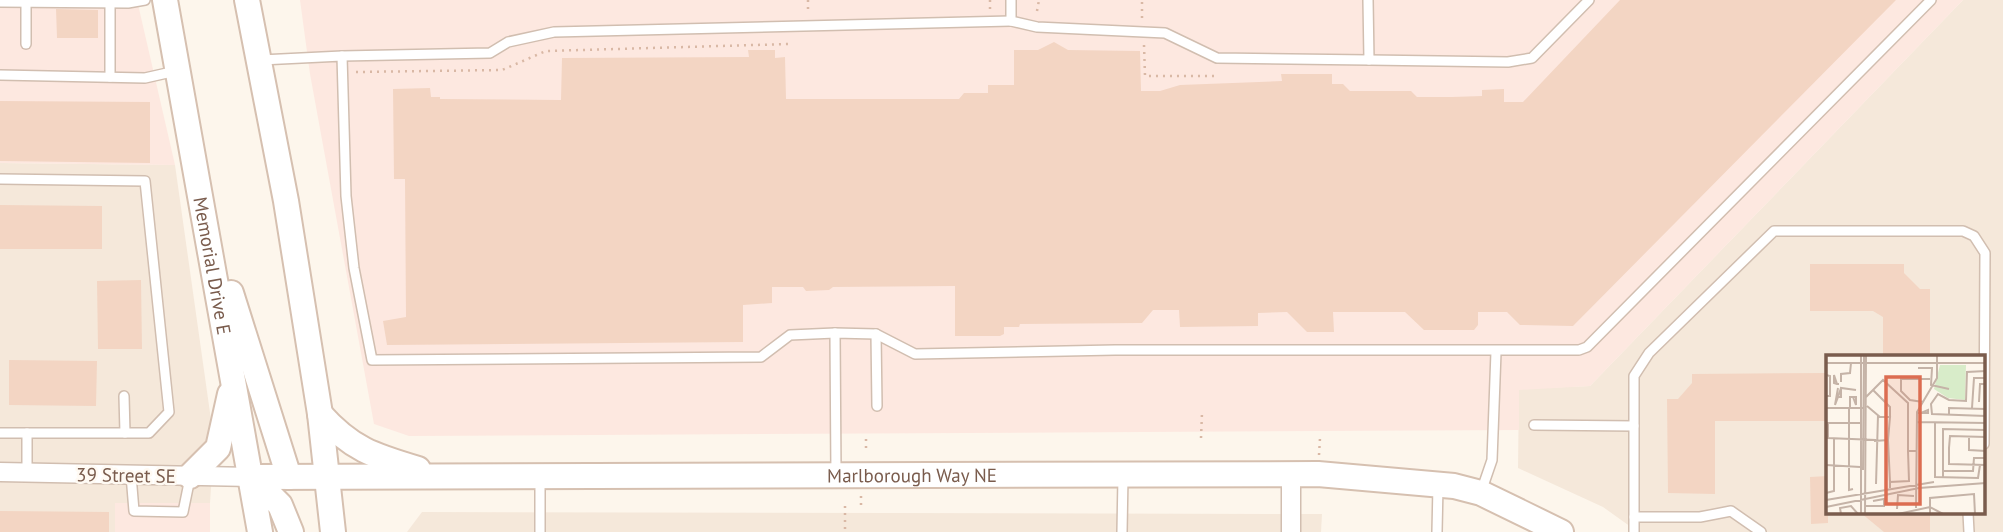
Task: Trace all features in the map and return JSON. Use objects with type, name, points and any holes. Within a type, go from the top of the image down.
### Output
[{"type":"main road","name":"Memorial Drive E","points":[[165,0],[260,532]]},
{"type":"main road","points":[[247,0],[261,60],[320,414],[333,532]]},
{"type":"main road","points":[[200,192],[289,477]]},
{"type":"main road","points":[[190,476],[218,448],[233,380]]},
{"type":"main road","points":[[320,414],[338,434],[358,449],[439,475]]},
{"type":"main road","name":"Marlborough Way NE","points":[[252,477],[1292,474],[1370,477],[1438,484],[1481,493],[1561,532]]},
{"type":"main road","points":[[252,477],[280,505],[291,532]]},
{"type":"street","name":"39 Street SE","points":[[0,472],[252,477]]},
{"type":"street","points":[[1291,532],[1292,474]]},
{"type":"lane","points":[[0,2],[145,0]]},
{"type":"lane","points":[[1010,0],[1011,21]]},
{"type":"lane","points":[[1368,0],[1369,60]]},
{"type":"lane","points":[[261,60],[490,53],[508,42],[554,32],[1011,21],[1037,27],[1110,28],[1165,33],[1217,58],[1508,62],[1532,58],[1589,0]]},
{"type":"lane","points":[[342,56],[350,232],[372,360],[761,357],[790,335],[835,333],[876,334],[915,354],[1104,350],[1579,350],[1587,347],[1931,0]]},
{"type":"lane","points":[[110,1],[110,77]]},
{"type":"lane","points":[[26,2],[26,44]]},
{"type":"lane","points":[[0,75],[145,78],[178,71]]},
{"type":"lane","points":[[0,180],[145,181],[169,412],[149,433],[0,433]]},
{"type":"lane","points":[[1633,532],[1634,376],[1649,353],[1774,231],[1963,231],[1975,236],[1985,253],[1984,355]]},
{"type":"lane","points":[[835,333],[836,475]]},
{"type":"lane","points":[[876,334],[877,406]]},
{"type":"lane","points":[[1481,493],[1492,460],[1496,352]]},
{"type":"lane","points":[[124,396],[125,433]]},
{"type":"lane","points":[[1534,425],[1634,426]]},
{"type":"lane","points":[[27,433],[27,472]]},
{"type":"lane","points":[[131,475],[134,511],[183,512],[190,476]]},
{"type":"lane","points":[[540,476],[540,532]]},
{"type":"lane","points":[[1122,532],[1123,476]]},
{"type":"lane","points":[[1437,532],[1438,484]]},
{"type":"lane","points":[[1633,517],[1700,517],[1731,511],[1761,532]]},
{"type":"lane","points":[[1969,514],[1969,532]]},
{"type":"path","points":[[990,0],[992,11]]},
{"type":"path","points":[[1037,11],[1039,0]]},
{"type":"path","points":[[1142,0],[1142,19]]},
{"type":"path","points":[[343,73],[502,70],[546,51],[790,44]]},
{"type":"path","points":[[1144,45],[1145,76],[1216,76]]},
{"type":"path","points":[[1201,438],[1202,413]]},
{"type":"path","points":[[1319,458],[1320,438]]},
{"type":"path","points":[[866,439],[866,451]]},
{"type":"path","points":[[861,495],[861,505]]},
{"type":"path","points":[[845,506],[845,532]]},
{"type":"shaded area","points":[[0,0],[137,0],[175,165],[0,163]]},
{"type":"shaded area","points":[[300,0],[1963,0],[1590,386],[1519,390],[1519,430],[409,436],[374,424],[310,74]]},
{"type":"shaded area","points":[[1963,0],[2003,0],[2003,532],[1638,532],[1603,507],[1518,468],[1519,389],[1590,386]]},
{"type":"shaded area","points":[[0,163],[175,165],[214,441],[210,503],[115,503],[115,532],[0,532]]},
{"type":"shaded area","points":[[115,503],[210,503],[210,532],[115,532]]},
{"type":"shaded area","points":[[422,512],[1322,514],[1321,532],[407,532]]},
{"type":"building","points":[[1620,0],[1896,0],[1573,326],[1520,325],[1507,312],[1478,312],[1478,325],[1474,330],[1424,330],[1405,312],[1333,312],[1334,332],[1307,332],[1287,312],[1258,313],[1258,326],[1180,327],[1179,310],[1153,310],[1142,323],[1020,324],[1019,327],[1004,327],[1004,334],[1000,336],[955,336],[955,286],[833,287],[829,290],[806,291],[803,287],[772,287],[772,303],[743,305],[743,342],[387,345],[383,321],[406,317],[405,179],[394,179],[393,89],[430,88],[431,97],[440,99],[561,100],[562,58],[749,57],[748,50],[775,50],[775,58],[785,57],[786,99],[959,99],[964,93],[988,93],[988,85],[1014,85],[1014,50],[1038,50],[1054,42],[1068,50],[1140,51],[1141,91],[1160,91],[1180,85],[1282,81],[1281,74],[1332,74],[1332,84],[1343,84],[1350,91],[1411,91],[1417,97],[1452,97],[1482,96],[1482,90],[1504,89],[1504,102],[1523,102]]},
{"type":"building","points":[[56,9],[98,10],[98,38],[57,38]]},
{"type":"building","points":[[0,101],[150,102],[150,163],[0,161]]},
{"type":"building","points":[[0,205],[102,206],[102,249],[0,249]]},
{"type":"building","points":[[1810,264],[1904,264],[1904,273],[1920,289],[1930,289],[1930,355],[1883,355],[1883,317],[1873,311],[1810,311]]},
{"type":"building","points":[[141,280],[142,349],[98,349],[97,281]]},
{"type":"building","points":[[9,360],[97,361],[96,406],[9,405]]},
{"type":"building","points":[[1826,373],[1826,421],[1715,421],[1715,494],[1668,493],[1667,399],[1678,399],[1692,383],[1692,374]]},
{"type":"building","points":[[1826,476],[1828,523],[1811,524],[1810,477]]},
{"type":"building","points":[[0,511],[109,512],[109,532],[0,532]]},
{"type":"building","points":[[1862,514],[1930,514],[1930,532],[1884,532]]}]
